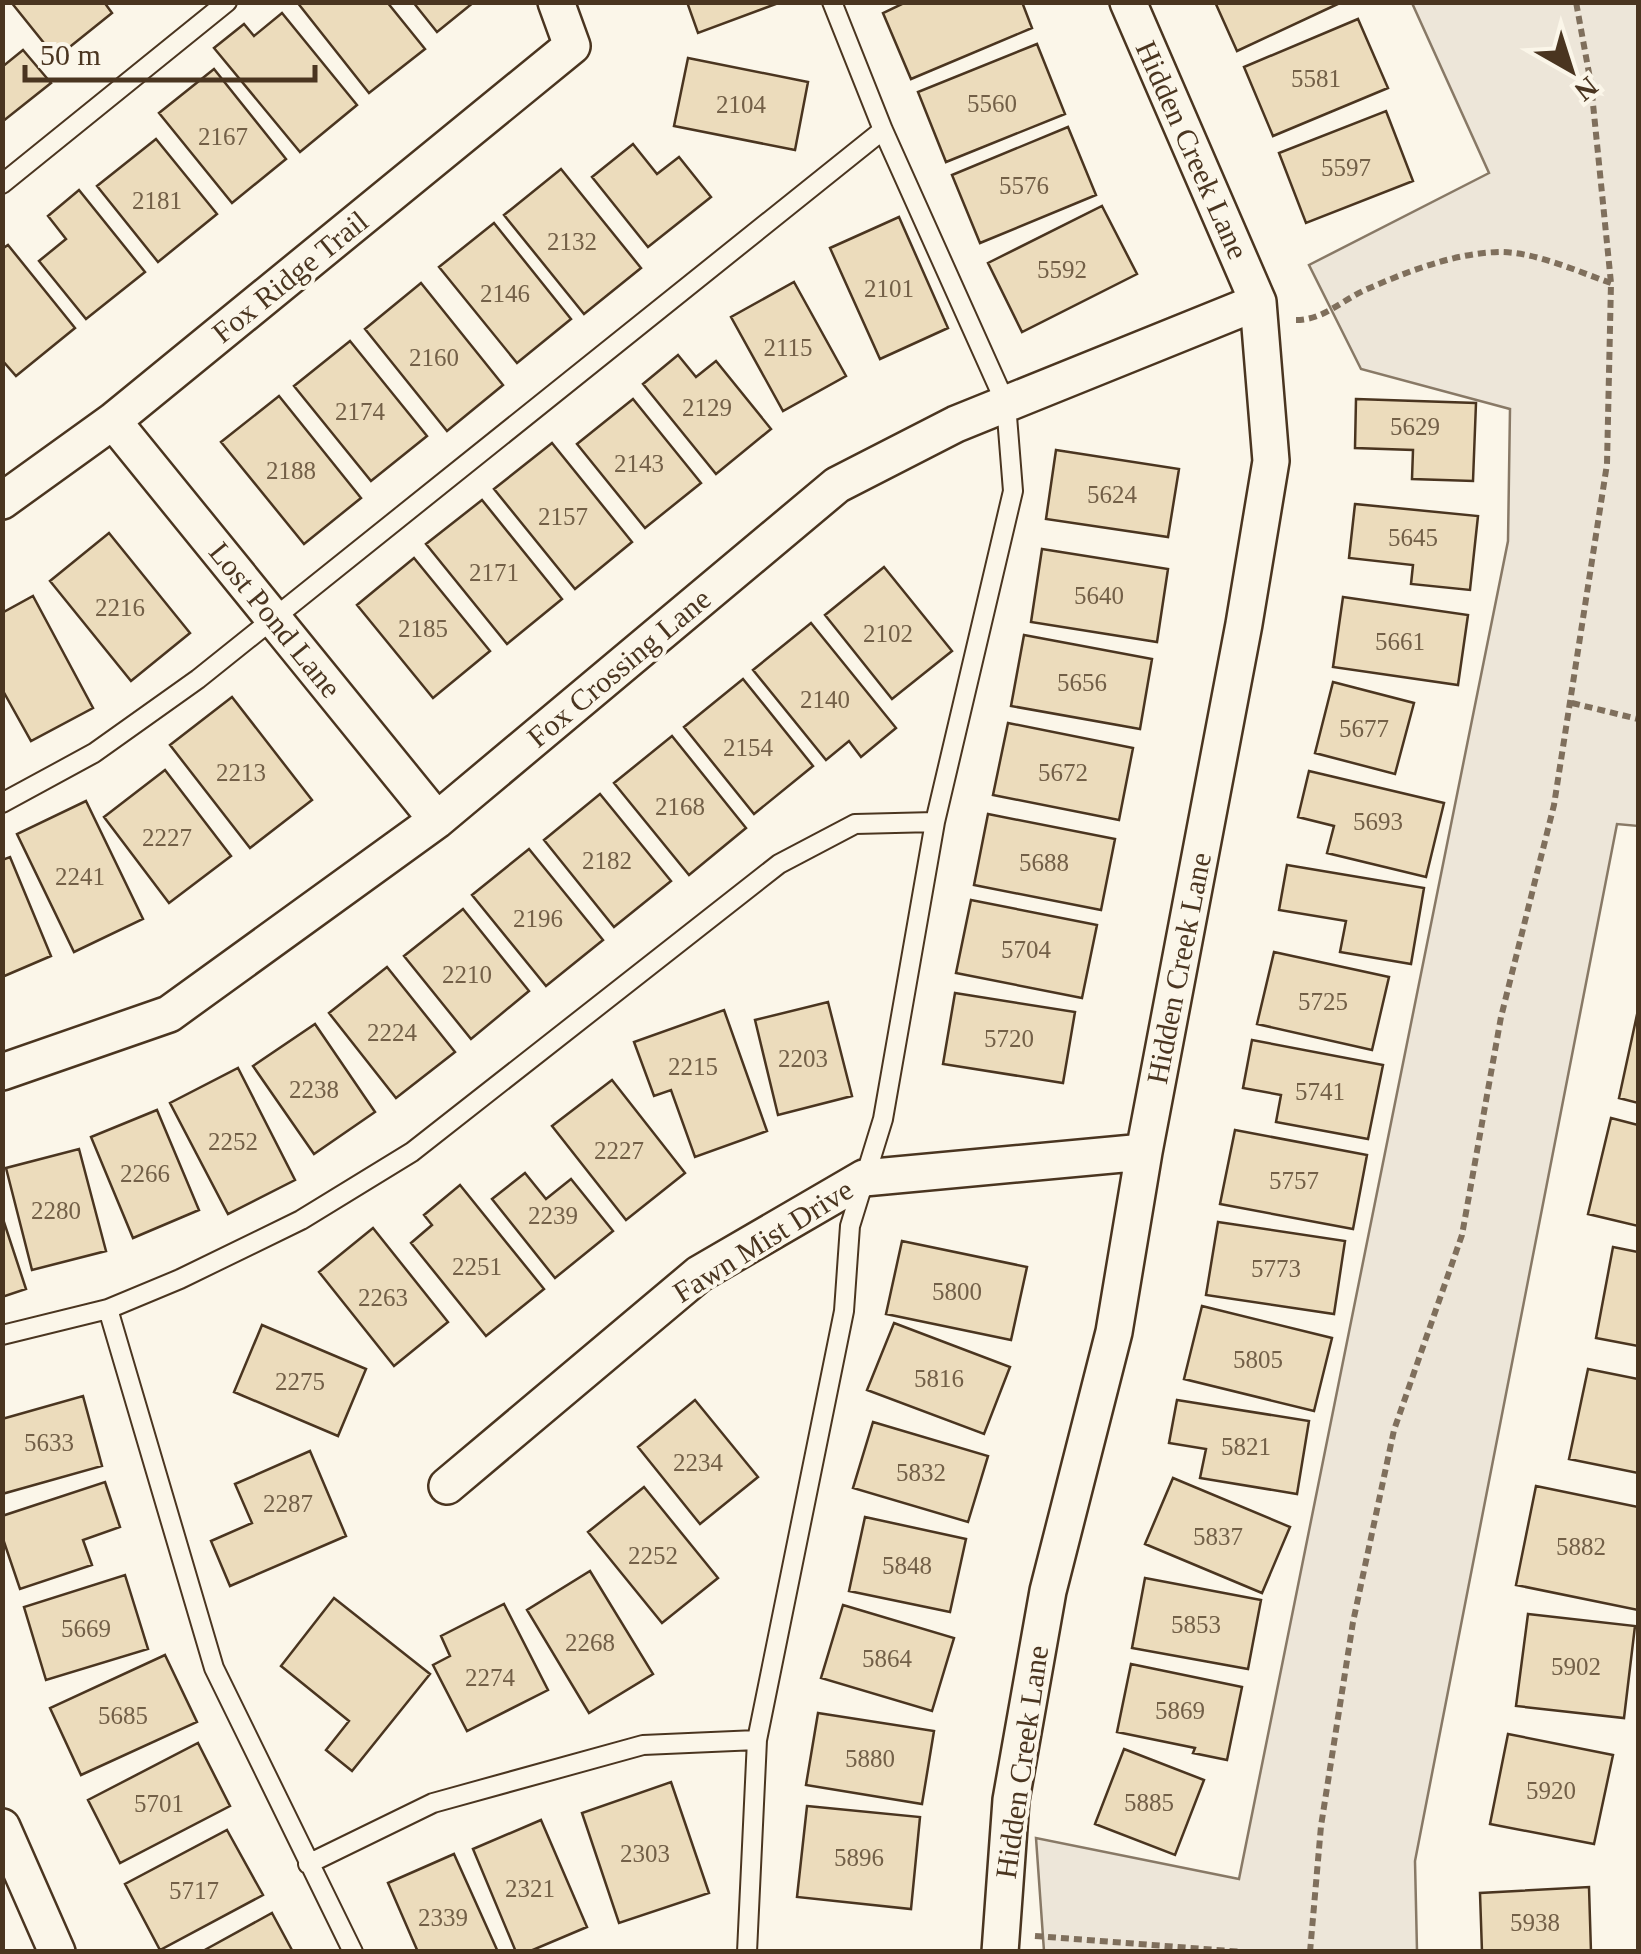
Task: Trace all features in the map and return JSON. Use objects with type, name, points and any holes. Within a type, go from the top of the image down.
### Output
[{"type":"street","name":"Fox Ridge Trail","points":[[2,501],[113,421],[572,46],[556,2]]},
{"type":"street","name":"Hidden Creek Lane","points":[[1013,1944],[1012,1800],[1045,1610],[1114,1332],[1271,461],[1258,302],[1128,2]]},
{"type":"street","name":"Fox Crossing Lane","points":[[2,1072],[169,1014],[437,820],[836,486],[956,424],[1258,302]]},
{"type":"street","name":"Lost Pond Lane","points":[[113,421],[437,820]]},
{"type":"street","name":"Fawn Mist Drive","points":[[447,1486],[698,1274],[864,1178],[1144,1152]]},
{"type":"street","points":[[2,1828],[58,1952]]},
{"type":"lane","points":[[2,184],[227,2]]},
{"type":"lane","points":[[747,1952],[757,1740],[844,1311],[850,1226],[883,1119],[935,822],[1013,491],[1006,404],[883,130],[832,2]]},
{"type":"lane","points":[[2,803],[94,752],[198,679],[883,130]]},
{"type":"lane","points":[[2,1335],[108,1309],[180,1280],[301,1220],[412,1152],[779,864],[855,824],[935,822]]},
{"type":"lane","points":[[108,1309],[214,1668],[353,1952]]},
{"type":"lane","points":[[308,1864],[433,1803],[624,1750],[643,1745],[757,1740]]},
{"type":"path","points":[[1310,1952],[1321,1826],[1353,1622],[1394,1430],[1462,1235],[1501,1017],[1554,805],[1607,464],[1611,283],[1590,84],[1576,2]]},
{"type":"path","points":[[1258,302],[1274,320],[1313,320],[1363,291],[1416,271],[1449,260],[1500,252],[1550,262],[1611,283]]},
{"type":"path","points":[[1572,703],[1638,719]]},
{"type":"path","points":[[1013,1944],[1243,1952]]},
{"type":"shaded area","points":[[1412,3],[1638,3],[1638,826],[1617,824],[1415,1861],[1417,1951],[1044,1951],[1036,1838],[1239,1879],[1508,541],[1510,409],[1361,369],[1309,265],[1489,173]]},
{"type":"building","points":[[11,2],[104,2],[112,13],[56,58]]},
{"type":"building","points":[[297,2],[387,2],[425,49],[369,93]]},
{"type":"building","points":[[413,2],[474,2],[437,32]]},
{"type":"building","points":[[687,2],[781,2],[698,33]]},
{"type":"building","points":[[906,2],[1022,2],[1032,28],[911,79],[883,13]]},
{"type":"building","points":[[1215,2],[1342,2],[1237,51]]},
{"type":"building","points":[[282,13],[357,105],[300,152],[214,48],[244,24],[254,36]]},
{"type":"building","points":[[1358,19],[1388,88],[1273,136],[1244,67]]},
{"type":"building","points":[[1037,44],[1065,114],[946,162],[918,92]]},
{"type":"building","points":[[23,50],[51,83],[2,122],[2,67]]},
{"type":"building","points":[[688,58],[808,82],[795,150],[674,126]]},
{"type":"building","points":[[214,69],[286,159],[232,203],[159,113]]},
{"type":"building","points":[[1386,111],[1413,181],[1306,223],[1279,153]]},
{"type":"building","points":[[1068,127],[1096,195],[980,243],[952,175]]},
{"type":"building","points":[[156,139],[217,214],[158,262],[97,186]]},
{"type":"building","points":[[633,144],[657,174],[679,157],[711,197],[648,247],[592,177]]},
{"type":"building","points":[[561,169],[641,268],[584,314],[504,215]]},
{"type":"building","points":[[79,190],[145,272],[86,319],[39,261],[66,239],[48,216]]},
{"type":"building","points":[[1102,206],[1137,274],[1022,332],[988,263]]},
{"type":"building","points":[[899,217],[948,328],[880,359],[830,248]]},
{"type":"building","points":[[494,223],[571,319],[517,363],[439,267]]},
{"type":"building","points":[[8,245],[75,328],[16,376],[2,360],[2,249]]},
{"type":"building","points":[[794,282],[846,376],[783,411],[731,317]]},
{"type":"building","points":[[421,283],[503,385],[447,431],[365,329]]},
{"type":"building","points":[[350,341],[427,436],[371,481],[294,386]]},
{"type":"building","points":[[678,355],[696,377],[716,361],[771,429],[716,474],[643,384]]},
{"type":"building","points":[[279,396],[361,498],[304,544],[221,442]]},
{"type":"building","points":[[633,399],[701,483],[645,528],[577,444]]},
{"type":"building","points":[[1356,399],[1476,403],[1473,481],[1412,479],[1413,450],[1355,448]]},
{"type":"building","points":[[552,443],[632,542],[575,589],[494,489]]},
{"type":"building","points":[[1056,450],[1179,469],[1168,537],[1046,519]]},
{"type":"building","points":[[482,500],[562,599],[507,644],[426,544]]},
{"type":"building","points":[[1355,504],[1478,516],[1470,590],[1411,584],[1413,565],[1349,558]]},
{"type":"building","points":[[109,533],[190,633],[131,681],[50,581]]},
{"type":"building","points":[[1042,549],[1168,569],[1157,642],[1031,622]]},
{"type":"building","points":[[414,558],[490,651],[433,698],[357,605]]},
{"type":"building","points":[[884,567],[952,651],[892,699],[825,615]]},
{"type":"building","points":[[33,596],[93,708],[31,741],[2,689],[2,613]]},
{"type":"building","points":[[1343,597],[1468,615],[1458,685],[1333,667]]},
{"type":"building","points":[[811,623],[896,728],[861,757],[849,741],[826,760],[753,670]]},
{"type":"building","points":[[1024,635],[1152,659],[1140,729],[1011,706]]},
{"type":"building","points":[[743,679],[813,766],[754,814],[684,727]]},
{"type":"building","points":[[1333,682],[1414,703],[1395,774],[1315,753]]},
{"type":"building","points":[[232,697],[312,800],[250,848],[170,745]]},
{"type":"building","points":[[1008,723],[1133,748],[1119,820],[993,795]]},
{"type":"building","points":[[672,736],[746,828],[689,875],[614,783]]},
{"type":"building","points":[[165,770],[231,856],[169,903],[104,817]]},
{"type":"building","points":[[1309,771],[1444,803],[1426,877],[1327,853],[1334,826],[1298,817]]},
{"type":"building","points":[[600,794],[671,881],[614,927],[544,840]]},
{"type":"building","points":[[86,801],[143,919],[74,952],[17,834]]},
{"type":"building","points":[[988,814],[1115,839],[1101,910],[974,885]]},
{"type":"building","points":[[529,849],[603,940],[546,986],[472,895]]},
{"type":"building","points":[[10,857],[51,956],[2,977],[2,860]]},
{"type":"building","points":[[1287,865],[1424,888],[1411,964],[1340,952],[1346,921],[1279,910]]},
{"type":"building","points":[[971,900],[1097,925],[1082,998],[956,973]]},
{"type":"building","points":[[463,909],[529,991],[471,1039],[404,956]]},
{"type":"building","points":[[1274,952],[1389,977],[1372,1050],[1257,1024]]},
{"type":"building","points":[[387,967],[455,1052],[396,1098],[329,1013]]},
{"type":"building","points":[[955,993],[1075,1012],[1063,1083],[943,1064]]},
{"type":"building","points":[[828,1002],[852,1096],[778,1115],[755,1020]]},
{"type":"building","points":[[724,1010],[767,1131],[695,1157],[671,1090],[654,1096],[634,1042]]},
{"type":"building","points":[[1638,1010],[1638,1103],[1619,1098]]},
{"type":"building","points":[[315,1024],[375,1112],[314,1154],[253,1066]]},
{"type":"building","points":[[1252,1040],[1383,1065],[1368,1139],[1276,1122],[1281,1095],[1243,1088]]},
{"type":"building","points":[[238,1068],[295,1180],[228,1214],[170,1103]]},
{"type":"building","points":[[612,1080],[685,1173],[626,1220],[552,1126]]},
{"type":"building","points":[[157,1110],[199,1210],[133,1238],[91,1137]]},
{"type":"building","points":[[1611,1118],[1638,1125],[1638,1226],[1588,1214]]},
{"type":"building","points":[[1235,1130],[1367,1155],[1353,1229],[1220,1204]]},
{"type":"building","points":[[79,1149],[106,1251],[32,1270],[6,1168]]},
{"type":"building","points":[[525,1173],[546,1199],[571,1179],[613,1231],[555,1278],[492,1199]]},
{"type":"building","points":[[460,1185],[544,1289],[486,1336],[411,1243],[432,1225],[424,1215]]},
{"type":"building","points":[[2,1216],[26,1289],[2,1297]]},
{"type":"building","points":[[1218,1222],[1345,1241],[1334,1314],[1206,1295]]},
{"type":"building","points":[[373,1228],[448,1322],[394,1366],[319,1272]]},
{"type":"building","points":[[902,1241],[1027,1267],[1011,1340],[886,1314]]},
{"type":"building","points":[[1613,1247],[1638,1252],[1638,1346],[1596,1338]]},
{"type":"building","points":[[1202,1306],[1332,1338],[1314,1411],[1184,1379]]},
{"type":"building","points":[[894,1323],[1010,1367],[984,1434],[867,1390]]},
{"type":"building","points":[[262,1325],[366,1369],[338,1436],[234,1392]]},
{"type":"building","points":[[1588,1369],[1638,1379],[1638,1473],[1569,1459]]},
{"type":"building","points":[[83,1396],[102,1466],[2,1494],[2,1419]]},
{"type":"building","points":[[695,1400],[758,1477],[700,1524],[638,1447]]},
{"type":"building","points":[[1177,1400],[1309,1421],[1297,1494],[1200,1478],[1206,1449],[1169,1443]]},
{"type":"building","points":[[873,1422],[988,1456],[968,1522],[853,1488]]},
{"type":"building","points":[[310,1451],[346,1536],[230,1586],[211,1541],[252,1523],[235,1484]]},
{"type":"building","points":[[1173,1478],[1290,1527],[1262,1593],[1145,1544]]},
{"type":"building","points":[[105,1482],[120,1527],[83,1540],[92,1565],[20,1589],[2,1536],[2,1516]]},
{"type":"building","points":[[1536,1486],[1638,1507],[1638,1610],[1516,1585]]},
{"type":"building","points":[[644,1487],[718,1578],[662,1623],[588,1532]]},
{"type":"building","points":[[865,1517],[966,1539],[950,1612],[849,1591]]},
{"type":"building","points":[[590,1571],[653,1674],[589,1713],[527,1610]]},
{"type":"building","points":[[125,1575],[148,1649],[46,1680],[24,1607]]},
{"type":"building","points":[[1145,1578],[1261,1600],[1248,1669],[1132,1648]]},
{"type":"building","points":[[334,1598],[430,1674],[352,1771],[326,1750],[349,1721],[281,1666]]},
{"type":"building","points":[[504,1604],[548,1690],[467,1731],[433,1665],[450,1656],[441,1636]]},
{"type":"building","points":[[843,1605],[954,1638],[932,1711],[821,1678]]},
{"type":"building","points":[[1528,1614],[1635,1626],[1624,1718],[1516,1706]]},
{"type":"building","points":[[165,1655],[197,1722],[81,1775],[50,1708]]},
{"type":"building","points":[[1131,1664],[1242,1687],[1227,1760],[1193,1753],[1195,1748],[1117,1732]]},
{"type":"building","points":[[818,1713],[934,1731],[922,1804],[806,1785]]},
{"type":"building","points":[[1508,1734],[1613,1755],[1594,1844],[1490,1824]]},
{"type":"building","points":[[198,1743],[230,1806],[120,1863],[88,1800]]},
{"type":"building","points":[[1124,1749],[1204,1780],[1175,1855],[1095,1824]]},
{"type":"building","points":[[671,1782],[709,1893],[619,1923],[582,1813]]},
{"type":"building","points":[[807,1806],[920,1817],[911,1909],[797,1897]]},
{"type":"building","points":[[541,1820],[587,1927],[528,1952],[516,1952],[473,1849]]},
{"type":"building","points":[[227,1830],[263,1895],[160,1950],[125,1884]]},
{"type":"building","points":[[454,1854],[498,1952],[418,1952],[388,1883]]},
{"type":"building","points":[[1589,1887],[1591,1952],[1482,1952],[1480,1893]]},
{"type":"building","points":[[272,1913],[293,1952],[201,1952]]}]
